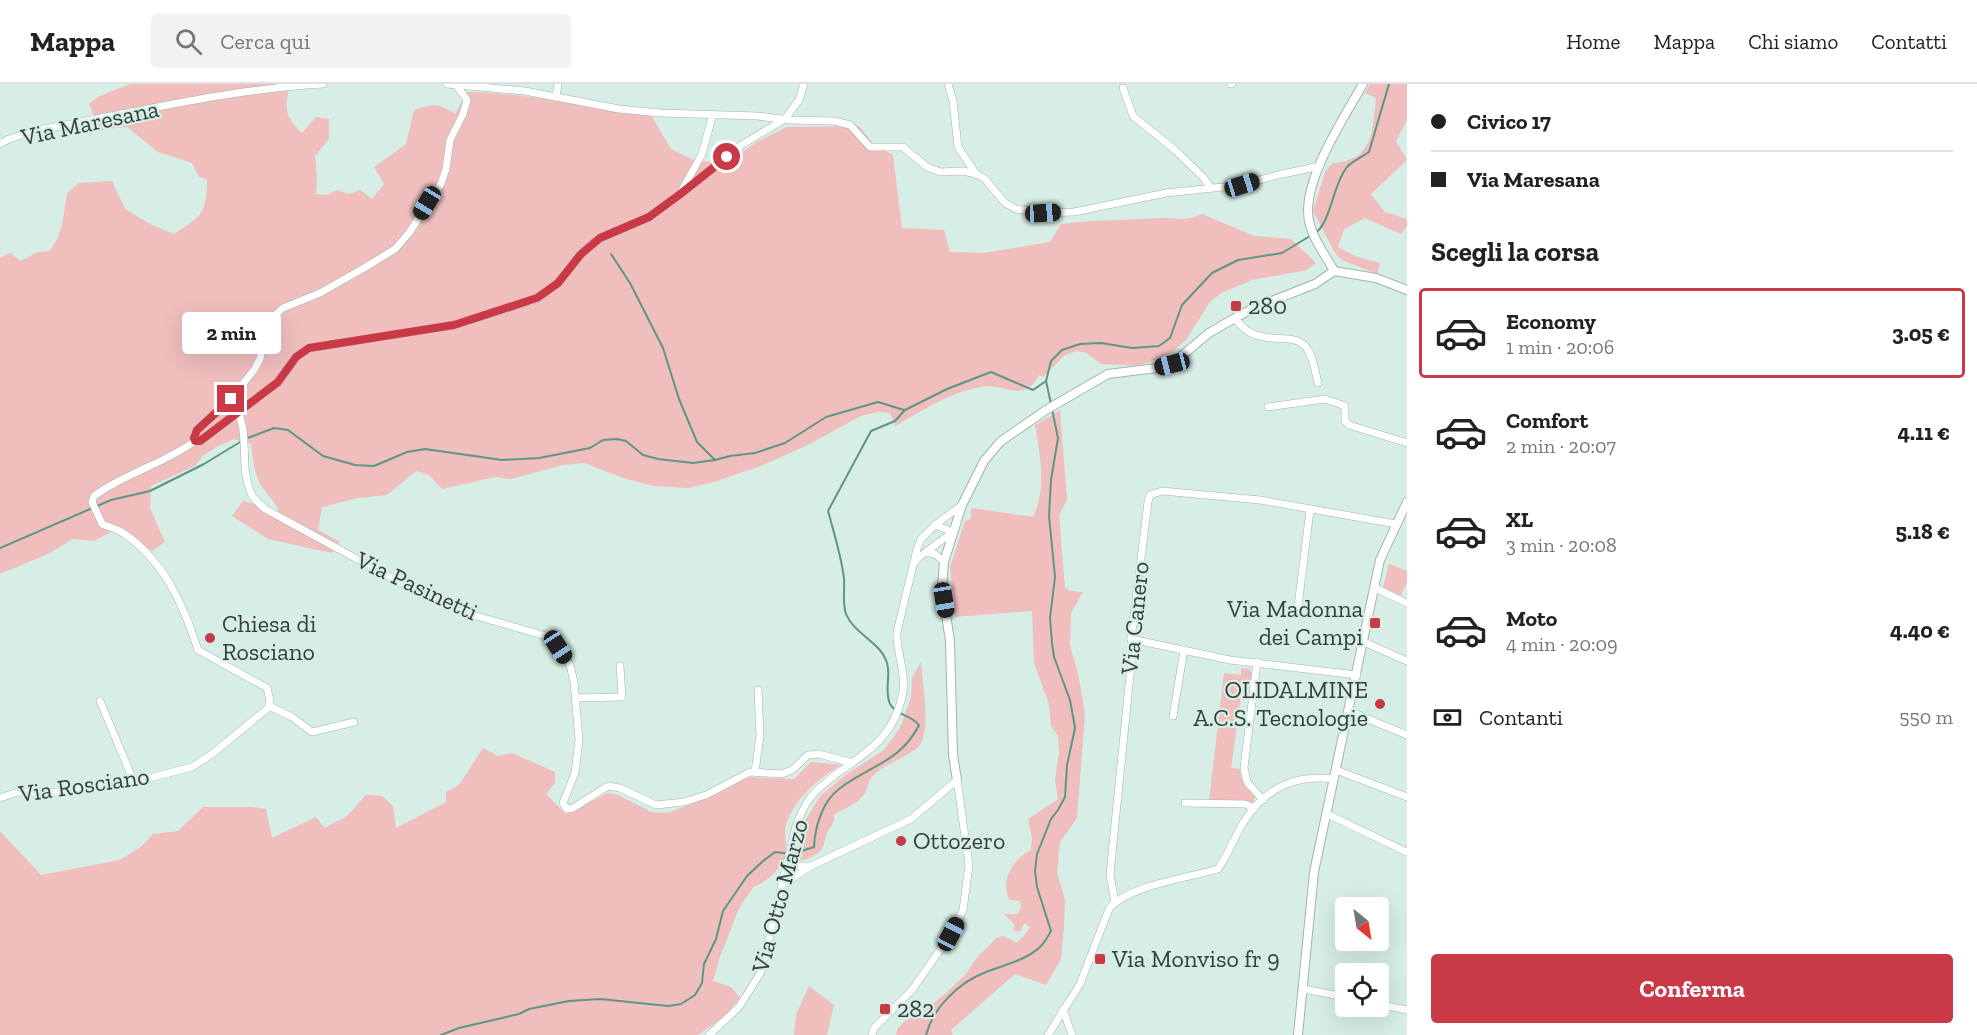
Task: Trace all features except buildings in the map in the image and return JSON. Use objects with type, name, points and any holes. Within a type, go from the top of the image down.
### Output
[{"type":"street","name":"Via Maresana","points":[[0,144],[9,139],[51,128],[228,95],[323,84]]},
{"type":"street","points":[[447,84],[524,88],[556,97],[619,109],[660,113],[834,121],[850,125],[870,147],[903,147],[927,167],[940,172],[963,171],[976,174],[985,179],[1005,203],[1016,208],[1043,213],[1074,212],[1166,193],[1242,185],[1320,166]]},
{"type":"street","points":[[556,97],[558,84]]},
{"type":"street","points":[[354,722],[312,732],[292,717],[269,705],[270,694],[267,688],[198,650],[188,620],[171,585],[150,556],[122,532],[102,524],[92,502],[94,496],[195,441],[200,441],[278,382],[296,357],[309,348],[454,325],[537,298],[558,283],[581,254],[600,238],[649,217],[742,144],[784,119],[799,100],[804,84]]},
{"type":"street","points":[[948,84],[953,101],[958,147],[976,174]]},
{"type":"street","points":[[1334,271],[1310,227],[1307,206],[1330,142],[1363,84]]},
{"type":"street","points":[[195,441],[197,430],[231,399],[254,370],[260,359],[267,326],[272,318],[283,308],[320,292],[395,249],[409,233],[441,184],[446,169],[450,140],[467,100],[456,85]]},
{"type":"street","points":[[1123,88],[1133,116],[1175,150],[1211,188]]},
{"type":"street","points":[[679,195],[702,154],[713,114]]},
{"type":"street","points":[[872,1035],[874,1028],[912,990],[951,934],[963,910],[969,865],[953,754],[951,641],[942,588],[944,562],[953,532],[962,505],[984,461],[1000,442],[1059,401],[1108,374],[1172,364],[1209,333],[1235,318],[1315,284],[1334,271],[1376,278],[1407,290]]},
{"type":"street","points":[[1235,318],[1248,333],[1256,336],[1298,340],[1305,344],[1318,382]]},
{"type":"street","points":[[1268,407],[1325,399],[1345,406],[1345,421],[1349,425],[1407,443]]},
{"type":"street","name":"Via Pasinetti","points":[[238,412],[245,439],[250,494],[265,509],[412,589],[456,610],[546,636],[558,647],[570,665],[576,698],[579,740],[575,773],[564,796],[563,803],[567,808],[573,808],[608,786],[620,788],[656,805],[684,802],[706,795],[750,772],[782,774],[792,770],[808,755],[819,754],[852,763]]},
{"type":"street","name":"Via Canero","points":[[1115,902],[1110,875],[1133,645],[1131,639],[1150,495],[1162,491],[1260,500],[1396,524]]},
{"type":"street","points":[[1298,1035],[1314,872],[1380,560],[1407,502]]},
{"type":"street","name":"Via Otto Marzo","points":[[709,1035],[739,1007],[761,972],[791,847],[802,812],[811,796],[823,784],[874,747],[893,723],[900,706],[903,688],[903,674],[896,641],[897,632],[912,566],[921,539],[935,525],[962,505]]},
{"type":"street","points":[[1292,613],[1297,614],[1310,510]]},
{"type":"street","points":[[935,525],[953,532]]},
{"type":"street","points":[[912,566],[919,556],[953,532]]},
{"type":"street","points":[[926,552],[935,554],[944,562]]},
{"type":"street","points":[[1375,588],[1407,603]]},
{"type":"street","points":[[1131,639],[1230,660],[1357,675]]},
{"type":"street","points":[[1364,642],[1407,661]]},
{"type":"street","points":[[1173,716],[1184,650]]},
{"type":"street","points":[[1257,662],[1244,768],[1247,782],[1263,800]]},
{"type":"street","points":[[576,698],[622,696],[620,666]]},
{"type":"street","points":[[755,772],[760,736],[758,690]]},
{"type":"street","points":[[100,701],[134,782]]},
{"type":"street","name":"Via Rosciano","points":[[0,798],[18,792],[44,794],[125,781],[134,782],[192,766],[231,739],[269,705]]},
{"type":"street","points":[[1349,711],[1407,735]]},
{"type":"street","points":[[1048,1035],[1080,984],[1109,909],[1115,902],[1137,891],[1218,869],[1242,824],[1254,808],[1280,787],[1299,778],[1335,775],[1407,797]]},
{"type":"street","points":[[783,884],[811,866],[911,819],[957,780]]},
{"type":"street","points":[[1185,803],[1245,804],[1254,808]]},
{"type":"street","points":[[1327,814],[1407,852]]},
{"type":"street","points":[[788,863],[811,866]]},
{"type":"street","points":[[1303,989],[1335,995]]},
{"type":"street","points":[[1389,1006],[1407,1010]]},
{"type":"street","points":[[1064,1009],[1072,1035]]},
{"type":"shaded area","points":[[130,84],[290,84],[287,110],[291,121],[302,133],[316,117],[329,119],[329,139],[315,156],[316,194],[327,195],[337,190],[349,194],[360,190],[372,199],[384,184],[374,167],[406,144],[414,110],[435,105],[444,107],[455,114],[467,92],[490,93],[651,115],[671,149],[696,161],[727,162],[757,142],[786,127],[859,126],[873,144],[893,155],[902,228],[944,230],[950,252],[984,253],[1050,242],[1061,224],[1161,218],[1185,219],[1202,214],[1254,236],[1291,239],[1316,263],[1307,270],[1252,280],[1221,293],[1209,303],[1186,340],[1171,353],[1138,366],[1101,364],[1086,353],[1077,351],[1065,355],[1043,377],[1039,375],[1027,389],[1020,391],[989,386],[970,389],[936,403],[895,426],[890,413],[878,412],[861,416],[808,445],[763,465],[717,481],[688,488],[654,486],[623,478],[584,463],[563,465],[511,479],[495,477],[442,489],[429,475],[416,471],[387,495],[358,498],[322,507],[318,530],[340,542],[332,553],[268,539],[232,516],[243,501],[279,511],[258,480],[251,444],[234,439],[203,456],[195,466],[151,486],[150,508],[165,542],[152,551],[116,527],[94,541],[73,539],[48,554],[0,574],[0,258],[10,253],[21,261],[38,252],[49,251],[60,231],[67,193],[79,183],[112,181],[125,209],[152,225],[174,234],[197,218],[204,207],[207,179],[199,177],[192,163],[158,152],[127,127],[100,130],[89,104],[100,96]]},
{"type":"shaded area","points":[[1370,84],[1407,84],[1407,120],[1396,141],[1407,160],[1371,194],[1385,212],[1407,219],[1407,226],[1401,234],[1365,218],[1344,229],[1338,247],[1355,256],[1380,263],[1377,274],[1342,260],[1335,253],[1313,211],[1325,172],[1333,163],[1346,161],[1356,156],[1364,150],[1368,142],[1376,98],[1365,93]]},
{"type":"shaded area","points":[[1060,410],[1067,500],[1059,515],[1065,588],[1070,591],[1083,592],[1071,613],[1070,645],[1085,714],[1077,818],[1060,842],[1057,873],[1065,899],[1061,959],[1046,985],[1015,974],[951,1030],[953,1035],[896,1035],[898,1028],[905,1021],[922,1013],[965,975],[976,959],[996,938],[1004,936],[1016,943],[1030,927],[1024,923],[1018,932],[1013,930],[1015,925],[1004,914],[1018,914],[1021,907],[1020,901],[1010,900],[1007,893],[1007,878],[1019,859],[1031,850],[1032,838],[1028,819],[1058,799],[1055,780],[1059,753],[1058,736],[1051,726],[1049,704],[1034,663],[1032,611],[955,617],[950,567],[965,521],[972,516],[970,513],[972,508],[1033,517],[1041,483],[1035,425]]},
{"type":"shaded area","points":[[1389,564],[1407,571],[1407,582],[1401,595],[1383,588]]},
{"type":"shaded area","points":[[921,662],[925,721],[921,742],[916,749],[874,775],[859,800],[834,814],[834,822],[818,853],[797,861],[803,824],[821,795],[847,774],[884,750],[900,728],[911,698],[912,678]]},
{"type":"shaded area","points":[[1241,668],[1249,669],[1252,673],[1251,682],[1243,681],[1231,768],[1240,769],[1243,781],[1255,797],[1253,803],[1209,801],[1224,673],[1241,675]]},
{"type":"shaded area","points":[[483,748],[498,756],[512,753],[555,772],[555,783],[546,794],[566,814],[608,793],[618,795],[651,812],[668,813],[723,791],[744,777],[794,779],[811,762],[842,765],[817,782],[791,812],[786,825],[785,859],[773,874],[754,886],[739,908],[713,981],[731,987],[740,998],[724,1017],[698,1035],[0,1035],[0,831],[41,875],[120,860],[142,846],[153,834],[178,831],[203,807],[266,809],[272,838],[316,817],[325,828],[347,816],[366,795],[382,796],[393,806],[396,828],[446,802],[446,792],[459,785]]},
{"type":"shaded area","points":[[809,986],[834,1005],[827,1035],[794,1035],[796,1015]]},
{"type":"waterway","points":[[1315,233],[1325,221],[1344,172],[1349,165],[1369,152],[1389,84]]},
{"type":"waterway","points":[[441,1035],[459,1028],[519,1014],[529,1009],[569,1001],[600,999],[668,1006],[681,1004],[695,995],[702,983],[704,964],[716,939],[723,911],[747,876],[775,852],[792,854],[814,847],[820,815],[833,794],[893,755],[912,737],[919,725],[896,711],[890,704],[888,668],[884,656],[855,627],[846,614],[843,569],[828,511],[871,431],[895,421],[905,410],[947,389],[991,372],[1033,390],[1046,381],[1051,361],[1062,350],[1080,344],[1101,343],[1132,348],[1159,346],[1170,338],[1182,305],[1212,273],[1238,260],[1282,253],[1310,236]]},
{"type":"waterway","points":[[611,254],[630,283],[663,348],[679,399],[697,442],[715,460],[755,453],[785,443],[826,417],[878,402],[904,410]]},
{"type":"waterway","points":[[1046,381],[1051,404]]},
{"type":"waterway","points":[[926,1035],[929,1025],[941,1006],[957,989],[976,976],[1029,955],[1042,944],[1051,931],[1037,887],[1035,871],[1037,854],[1051,819],[1065,797],[1067,765],[1075,728],[1070,700],[1054,657],[1050,618],[1055,577],[1049,516],[1051,480],[1058,438],[1052,409]]},
{"type":"waterway","points":[[0,548],[111,500],[150,491],[204,464],[245,439],[274,428],[288,430],[323,456],[355,465],[374,466],[407,452],[425,449],[502,460],[539,458],[590,448],[603,440],[617,439],[626,441],[643,455],[658,459],[693,463],[715,460]]},
{"type":"place","name":"280","points":[[1236,306]]},
{"type":"place","name":"Via Madonna dei Campi","points":[[1375,623]]},
{"type":"place","name":"Chiesa di Rosciano","points":[[210,638]]},
{"type":"place","name":"OLIDALMINE A.C.S. Tecnologie","points":[[1380,704]]},
{"type":"place","name":"Ottozero","points":[[901,841]]},
{"type":"place","name":"Via Monviso fr 9","points":[[1100,959]]},
{"type":"place","name":"282","points":[[885,1009]]},
{"type":"route","points":[[231,399],[197,430],[194,435],[196,442],[278,382],[296,357],[309,348],[454,325],[537,298],[558,283],[581,254],[600,238],[649,217],[727,157]]}]
